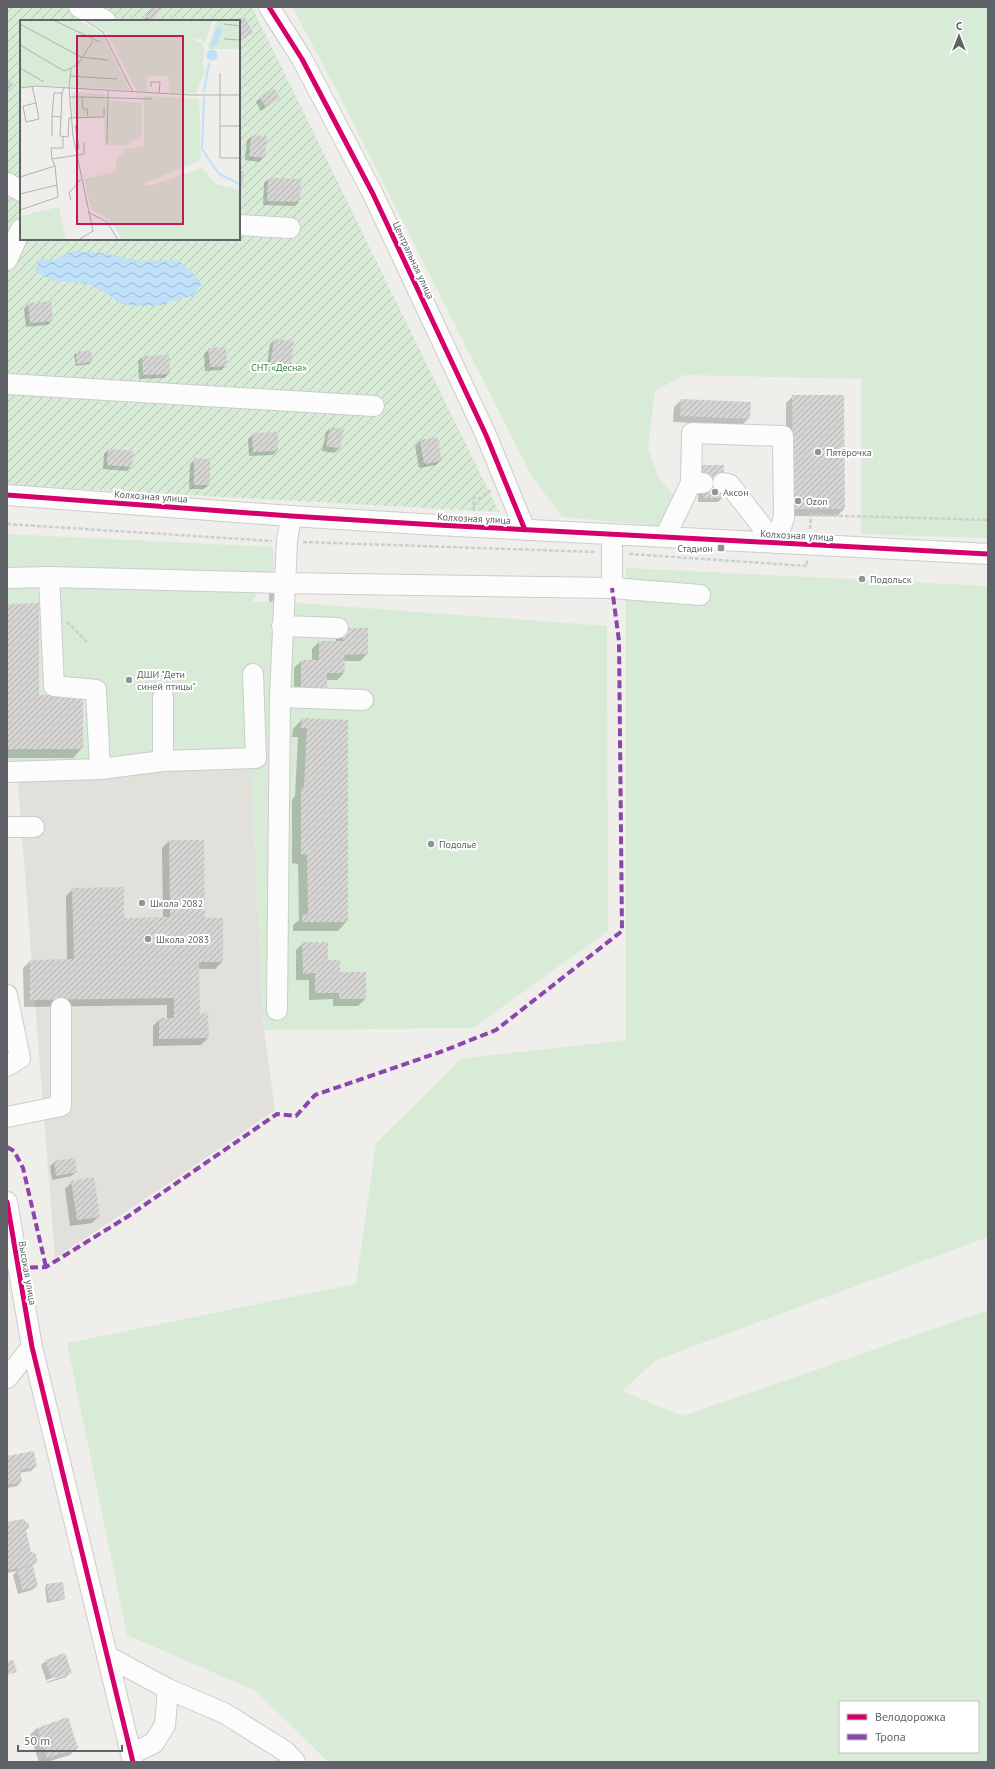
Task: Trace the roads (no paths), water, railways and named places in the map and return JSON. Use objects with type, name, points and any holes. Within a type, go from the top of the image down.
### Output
[{"type":"street","points":[[79,7],[104,20]]},
{"type":"street","name":"Центральная улица","points":[[269,7],[302,59],[373,194],[486,435],[525,530]]},
{"type":"street","points":[[7,184],[20,190]]},
{"type":"street","points":[[240,225],[290,228]]},
{"type":"street","points":[[7,260],[20,231]]},
{"type":"street","points":[[7,384],[374,406]]},
{"type":"street","points":[[665,537],[697,483],[692,433],[783,436],[784,518],[775,543]]},
{"type":"street","points":[[723,483],[729,484],[775,543]]},
{"type":"street","name":"Колхозная улица","points":[[7,495],[292,516],[525,530],[988,554]]},
{"type":"street","points":[[277,1010],[282,626],[287,542],[292,516]]},
{"type":"street","points":[[612,534],[612,588]]},
{"type":"street","points":[[49,577],[54,686],[96,690],[100,769]]},
{"type":"street","points":[[7,578],[49,577],[285,583],[612,588],[700,595]]},
{"type":"street","points":[[282,626],[338,628]]},
{"type":"street","points":[[7,772],[100,769],[163,761],[256,758],[253,674]]},
{"type":"street","points":[[163,697],[163,761]]},
{"type":"street","points":[[280,697],[363,700]]},
{"type":"street","points":[[7,827],[34,827]]},
{"type":"street","points":[[7,995],[20,1058],[7,1066]]},
{"type":"street","points":[[7,1117],[61,1106],[61,1008]]},
{"type":"street","name":"Высокая улица","points":[[7,1202],[32,1347],[132,1758]]},
{"type":"street","points":[[7,1378],[32,1347]]},
{"type":"street","points":[[107,1656],[168,1689],[224,1713],[285,1751],[295,1762]]},
{"type":"street","points":[[132,1758],[154,1743],[165,1725],[168,1689]]},
{"type":"water","points":[[73,251],[101,253],[142,261],[177,260],[191,271],[202,284],[193,295],[157,306],[141,306],[121,304],[106,293],[89,284],[52,280],[35,271],[40,258],[55,260]]},
{"type":"place","name":"Пятёрочка","points":[[818,452]]},
{"type":"place","name":"Аксон","points":[[715,492]]},
{"type":"place","name":"Ozon","points":[[798,501]]},
{"type":"place","name":"Стадион","points":[[721,548]]},
{"type":"place","name":"Подольск","points":[[862,579]]},
{"type":"place","name":"ДШИ \"Дети синей птицы\"","points":[[129,680]]},
{"type":"place","name":"Подолье","points":[[431,844]]},
{"type":"place","name":"Школа 2082","points":[[142,903]]},
{"type":"place","name":"Школа 2083","points":[[148,939]]},
{"type":"park label","name":"СНТ «Десна»","points":[[279,367]]}]
